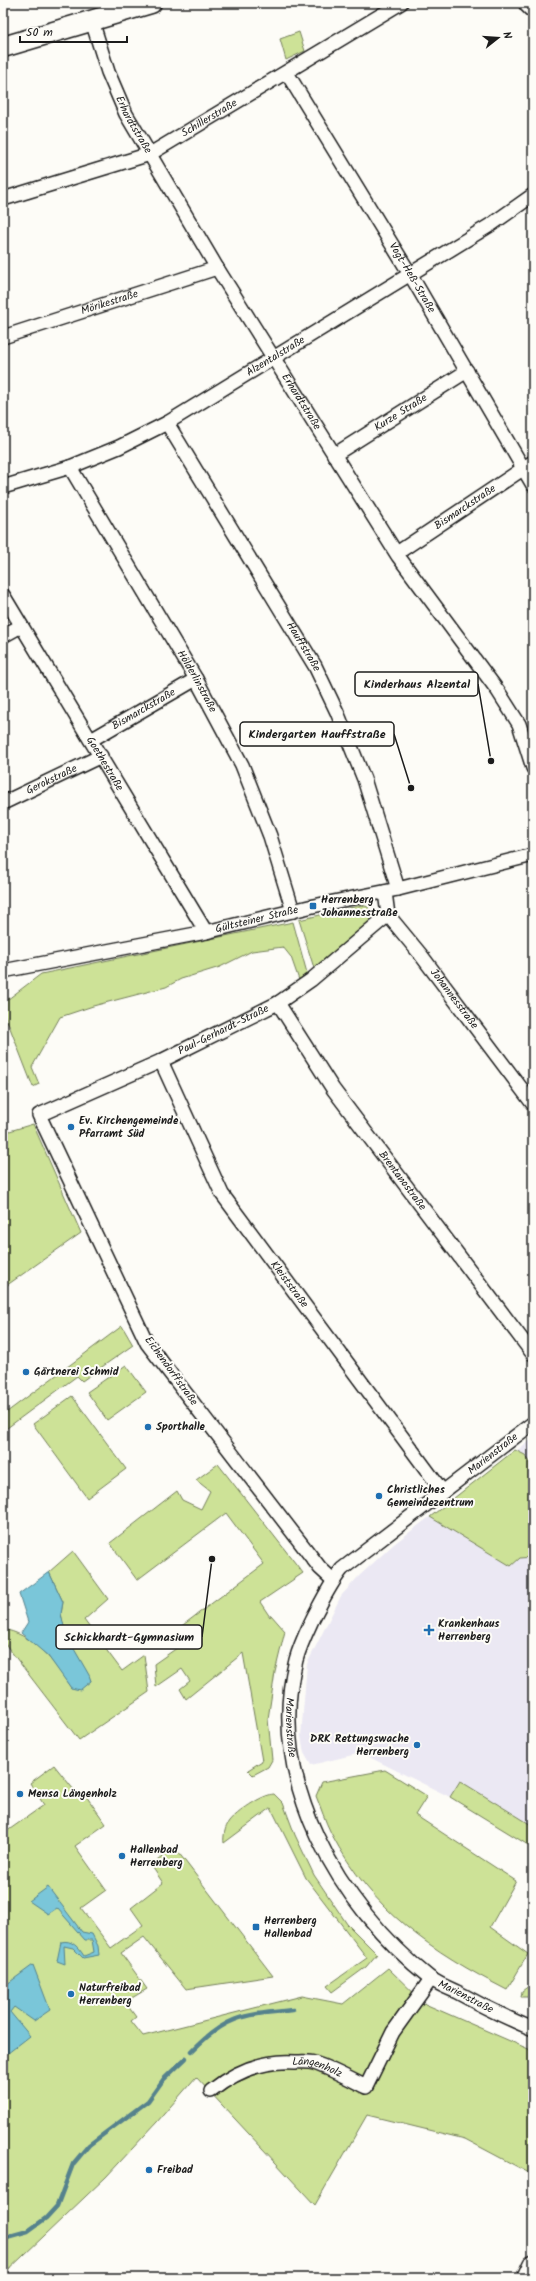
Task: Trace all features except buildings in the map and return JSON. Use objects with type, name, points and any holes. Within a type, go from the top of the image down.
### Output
[{"type":"main road","points":[[3,47],[151,3]]},
{"type":"main road","points":[[529,3],[533,7]]},
{"type":"main road","points":[[527,2278],[533,2265]]},
{"type":"street","name":"Schillerstraße","points":[[3,199],[150,154],[401,3]]},
{"type":"street","name":"Erhardtstraße","points":[[92,21],[120,102],[217,268],[397,553],[498,691],[519,724],[533,768]]},
{"type":"street","name":"Vogt-Heß-Straße","points":[[287,72],[467,371],[528,465],[533,485]]},
{"type":"street","name":"Alzentalstraße","points":[[3,487],[70,467],[119,447],[167,423],[492,224],[533,195]]},
{"type":"street","name":"Mörikestraße","points":[[3,337],[217,268]]},
{"type":"street","name":"Kurze Straße","points":[[334,455],[467,371]]},
{"type":"street","name":"Hauffstraße","points":[[167,423],[315,666],[338,712],[364,779],[392,890]]},
{"type":"street","name":"Bismarckstraße","points":[[397,553],[528,465]]},
{"type":"street","name":"Hölderlinstraße","points":[[70,467],[196,679],[242,765],[270,836],[293,911]]},
{"type":"street","name":"Goethestraße","points":[[3,595],[206,932]]},
{"type":"street","points":[[3,636],[21,626]]},
{"type":"street","name":"Bismarckstraße","points":[[91,740],[196,679]]},
{"type":"street","name":"Gerokstraße","points":[[3,803],[101,756]]},
{"type":"street","name":"Gültsteiner Straße","points":[[3,971],[206,932],[293,911],[392,890],[533,855]]},
{"type":"street","points":[[388,915],[392,890]]},
{"type":"street","name":"Paul-Gerhardt-Straße","points":[[39,1115],[161,1061],[278,1003],[317,975],[388,915]]},
{"type":"street","name":"Johannesstraße","points":[[388,915],[421,955],[533,1104]]},
{"type":"street","name":"Brentanostraße","points":[[278,1003],[333,1089],[533,1354]]},
{"type":"street","name":"Kleiststraße","points":[[161,1061],[222,1194],[443,1492]]},
{"type":"street","name":"Eichendorffstraße","points":[[39,1115],[147,1343],[320,1568],[333,1580]]},
{"type":"street","name":"Marienstraße","points":[[533,1423],[353,1559],[333,1580],[305,1636],[296,1659],[292,1679],[290,1740],[296,1775],[307,1811],[337,1873],[362,1908],[393,1944],[431,1979],[500,2015],[533,2029]]},
{"type":"street","name":"Längenholz","points":[[211,2091],[226,2079],[242,2071],[263,2064],[283,2061],[313,2063],[366,2087],[393,2032],[431,1979]]},
{"type":"shaded area","name":"Krankenhaus Herrenberg","points":[[533,1438],[533,1826],[460,1781],[450,1797],[361,1753],[311,1765],[304,1753],[301,1736],[307,1664],[341,1596],[358,1577],[394,1544]]},
{"type":"green space","points":[[299,32],[305,51],[286,60],[280,39]]},
{"type":"green space","points":[[362,905],[368,907],[371,912],[371,919],[368,926],[314,968],[299,920]]},
{"type":"green space","points":[[293,922],[307,973],[299,980],[291,957],[283,947],[252,951],[220,967],[181,979],[166,987],[93,1006],[60,1017],[32,1067],[39,1084],[33,1087],[3,1010],[3,1003],[41,974]]},
{"type":"green space","points":[[33,1124],[81,1233],[3,1288],[3,1133]]},
{"type":"green space","points":[[122,1326],[133,1345],[82,1381],[77,1376],[3,1431],[3,1415]]},
{"type":"green space","points":[[126,1365],[146,1392],[107,1420],[87,1392]]},
{"type":"green space","points":[[72,1396],[126,1469],[87,1498],[33,1424]]},
{"type":"green space","points":[[515,1450],[525,1455],[533,1466],[533,1557],[520,1558],[511,1566],[430,1517]]},
{"type":"green space","points":[[218,1464],[303,1573],[260,1602],[270,1617],[271,1615],[285,1631],[275,1672],[268,1719],[272,1760],[268,1767],[253,1775],[248,1770],[262,1761],[243,1653],[186,1699],[180,1689],[190,1681],[182,1669],[156,1687],[154,1664],[184,1643],[175,1631],[264,1564],[226,1513],[137,1580],[110,1543],[177,1491],[182,1500],[201,1509],[210,1491],[196,1480]]},
{"type":"green space","points":[[73,1551],[108,1599],[84,1620],[122,1671],[144,1655],[149,1692],[79,1740],[3,1641],[3,1632],[7,1630],[27,1638],[44,1652],[71,1688],[91,1681],[66,1635],[61,1614],[63,1602],[49,1572]]},
{"type":"green space","points":[[54,1765],[78,1795],[86,1796],[106,1824],[75,1846],[106,1890],[81,1908],[111,1948],[143,1925],[131,1908],[163,1883],[151,1865],[175,1848],[273,1976],[186,1989],[144,1937],[121,1953],[147,1989],[125,2002],[136,2017],[131,2021],[143,2036],[302,1996],[343,2004],[388,1968],[425,2004],[533,2051],[533,2175],[465,2139],[367,2115],[315,2205],[196,2077],[106,2177],[3,2275],[3,1834],[44,1805],[30,1783]]},
{"type":"green space","points":[[385,1770],[427,1796],[415,1815],[516,1881],[490,1927],[528,1954],[507,1990],[453,1960],[406,1926],[385,1907],[365,1885],[347,1861],[331,1833],[316,1796],[322,1782]]},
{"type":"green space","points":[[460,1781],[533,1826],[533,1848],[450,1797]]},
{"type":"green space","points":[[274,1794],[283,1803],[295,1835],[314,1875],[347,1924],[377,1954],[366,1967],[332,1992],[327,1986],[367,1958],[306,1878],[271,1808],[224,1843],[225,1829],[233,1818],[243,1809],[256,1801]]},
{"type":"green space","points":[[533,1983],[533,1997],[521,1997],[522,1991]]},
{"type":"water","points":[[49,1572],[63,1602],[61,1614],[66,1635],[91,1681],[80,1690],[71,1688],[48,1656],[21,1633],[28,1622],[19,1594]]},
{"type":"water","points":[[48,1887],[82,1932],[92,1934],[98,1946],[99,1955],[83,1958],[73,1948],[64,1946],[65,1964],[57,1961],[61,1942],[65,1941],[72,1943],[84,1956],[94,1952],[92,1940],[85,1940],[57,1908],[48,1914],[29,1901]]},
{"type":"water","points":[[33,1965],[50,2010],[34,2021],[14,2007],[10,2012],[30,2036],[3,2057],[3,1987]]},
{"type":"waterway","points":[[192,2051],[216,2030],[237,2019],[261,2013],[293,2010]]},
{"type":"waterway","points":[[3,2238],[28,2231],[46,2218],[57,2206],[73,2164],[89,2145],[148,2101],[163,2080],[186,2058]]},
{"type":"place","name":"Kinderhaus Alzental","points":[[491,761]]},
{"type":"place","name":"Kindergarten Hauffstraße","points":[[411,788]]},
{"type":"place","name":"Herrenberg Johannesstraße","points":[[313,906]]},
{"type":"place","name":"Ev. Kirchengemeinde Pfarramt Süd","points":[[71,1127]]},
{"type":"place","name":"Gärtnerei Schmid","points":[[26,1372]]},
{"type":"place","name":"Sporthalle","points":[[148,1427]]},
{"type":"place","name":"Christliches Gemeindezentrum","points":[[379,1496]]},
{"type":"place","name":"Schickhardt-Gymnasium","points":[[212,1559]]},
{"type":"place","name":"Krankenhaus Herrenberg","points":[[429,1630]]},
{"type":"place","name":"DRK Rettungswache Herrenberg","points":[[417,1745]]},
{"type":"place","name":"Mensa Längenholz","points":[[20,1794]]},
{"type":"place","name":"Hallenbad Herrenberg","points":[[122,1856]]},
{"type":"place","name":"Herrenberg Hallenbad","points":[[256,1927]]},
{"type":"place","name":"Naturfreibad Herrenberg","points":[[71,1994]]},
{"type":"place","name":"Freibad","points":[[149,2170]]}]
